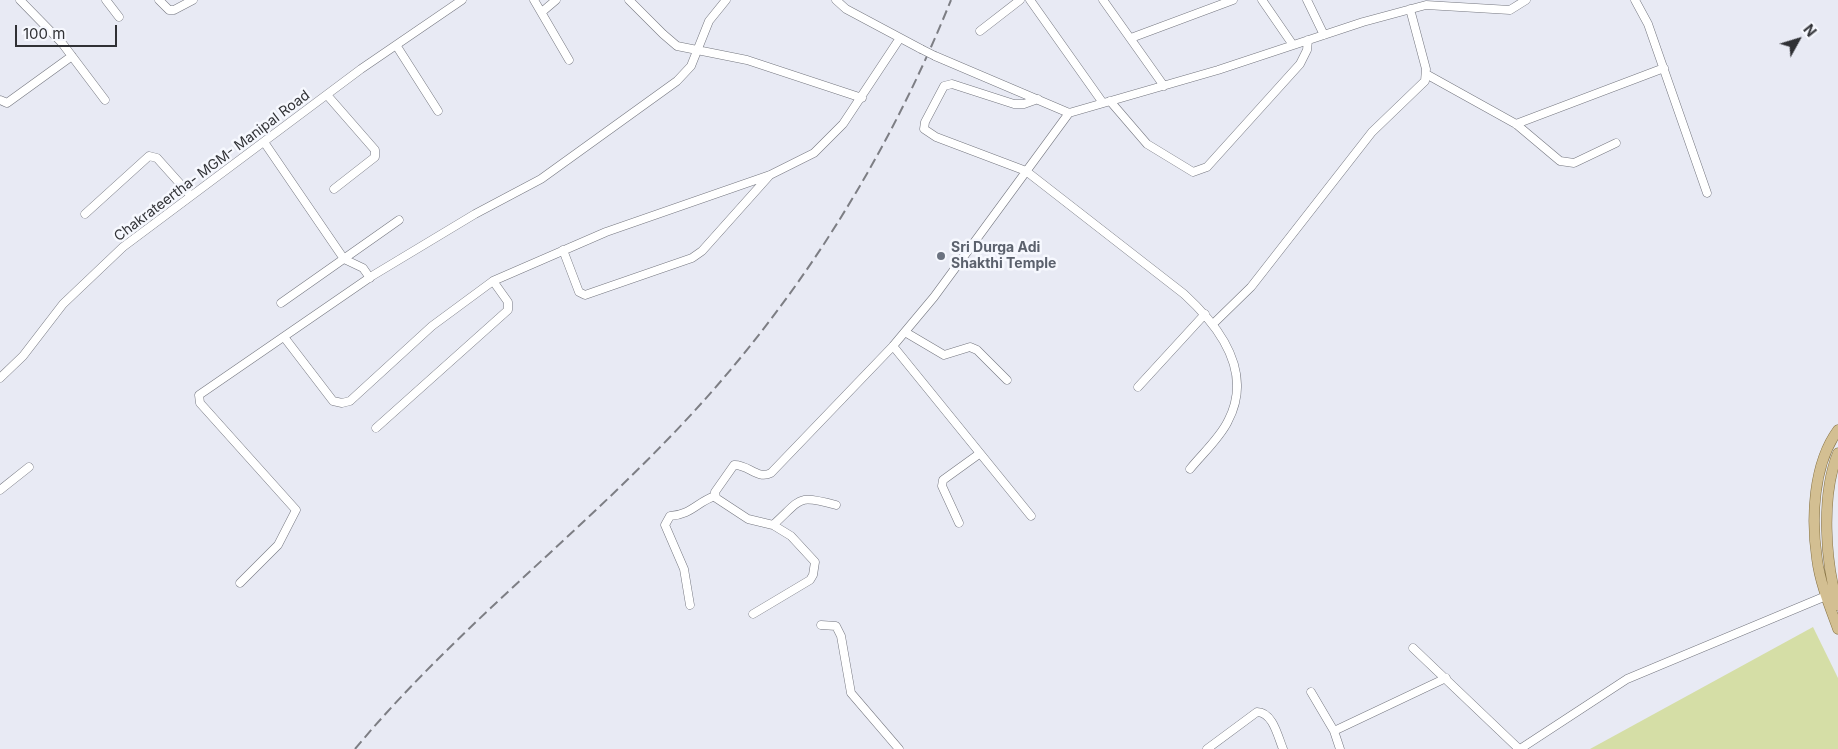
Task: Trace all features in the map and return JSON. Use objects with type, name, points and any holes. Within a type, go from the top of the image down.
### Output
[{"type":"main road","points":[[1838,430],[1830,442],[1821,463],[1816,493],[1817,559],[1826,596],[1838,629]]},
{"type":"main road","points":[[1838,453],[1832,467],[1827,507],[1830,562],[1838,605]]},
{"type":"street","points":[[20,0],[72,56],[105,100]]},
{"type":"street","points":[[106,0],[119,17]]},
{"type":"street","points":[[158,0],[169,10],[174,10],[193,0]]},
{"type":"street","name":"Chakrateertha- MGM- Manipal Road","points":[[0,378],[23,356],[63,304],[116,254],[327,94],[462,0]]},
{"type":"street","points":[[534,0],[543,11],[569,60]]},
{"type":"street","points":[[543,11],[556,0]]},
{"type":"street","points":[[629,0],[677,46],[747,60],[862,98]]},
{"type":"street","points":[[240,583],[278,545],[296,510],[198,399],[199,395],[370,278],[475,214],[541,179],[684,75],[699,49],[709,20],[726,0]]},
{"type":"street","points":[[836,0],[846,9],[935,56],[1069,113]]},
{"type":"street","points":[[980,31],[1020,0]]},
{"type":"street","points":[[1030,0],[1107,102],[1147,144],[1193,172],[1201,171],[1207,167],[1300,64],[1305,57],[1308,40]]},
{"type":"street","points":[[1103,0],[1164,86]]},
{"type":"street","points":[[1131,38],[1232,0]]},
{"type":"street","points":[[1262,0],[1293,45]]},
{"type":"street","points":[[1307,0],[1324,35]]},
{"type":"street","points":[[1413,8],[1423,0]]},
{"type":"street","points":[[715,496],[716,490],[734,465],[739,464],[766,476],[771,473],[893,346],[934,297],[1069,113],[1164,86],[1413,8],[1426,5],[1510,10],[1526,0]]},
{"type":"street","points":[[1635,0],[1648,24],[1707,193]]},
{"type":"street","points":[[1212,324],[1251,287],[1372,132],[1425,81],[1426,74],[1413,8]]},
{"type":"street","points":[[284,338],[333,401],[342,403],[350,401],[432,326],[493,281],[606,232],[770,176],[814,153],[843,124],[900,38]]},
{"type":"street","points":[[396,45],[438,111]]},
{"type":"street","points":[[0,100],[7,103],[72,56]]},
{"type":"street","points":[[1516,124],[1664,68]]},
{"type":"street","points":[[1426,74],[1516,124],[1560,161],[1567,164],[1574,163],[1616,143]]},
{"type":"street","points":[[1038,99],[1024,104],[1014,104],[952,84],[944,86],[925,122],[924,129],[928,133],[1026,171],[1184,294],[1205,314],[1222,336],[1236,366],[1237,390],[1235,406],[1228,422],[1190,469]]},
{"type":"street","points":[[327,94],[375,150],[375,156],[334,190]]},
{"type":"street","points":[[264,142],[344,259],[363,268],[370,278]]},
{"type":"street","points":[[85,214],[149,156],[157,158],[192,196]]},
{"type":"street","points":[[563,250],[579,292],[585,295],[692,258],[708,245],[770,176]]},
{"type":"street","points":[[281,303],[399,220]]},
{"type":"street","points":[[376,428],[508,310],[508,302],[493,281]]},
{"type":"street","points":[[1138,387],[1205,314]]},
{"type":"street","points":[[905,332],[944,355],[970,347],[977,350],[1007,380]]},
{"type":"street","points":[[893,346],[1031,516]]},
{"type":"street","points":[[959,523],[942,486],[944,480],[979,454]]},
{"type":"street","points":[[0,490],[29,467]]},
{"type":"street","points":[[715,496],[748,519],[773,525],[791,536],[815,562],[816,567],[810,580],[752,614]]},
{"type":"street","points":[[690,605],[684,569],[665,526],[670,516],[687,514],[705,499],[715,496]]},
{"type":"street","points":[[773,525],[802,499],[812,498],[836,505]]},
{"type":"street","points":[[1413,648],[1520,749],[1627,679],[1826,596]]},
{"type":"street","points":[[820,625],[836,626],[841,636],[851,692],[899,749]]},
{"type":"street","points":[[1334,731],[1446,678]]},
{"type":"street","points":[[1311,692],[1334,731],[1340,749]]},
{"type":"street","points":[[1207,749],[1257,712],[1261,712],[1269,716],[1283,749]]},
{"type":"green space","points":[[1813,627],[1838,678],[1838,749],[1590,749]]},
{"type":"railway","points":[[355,749],[429,668],[669,438],[756,339],[795,287],[865,177],[925,60],[951,0]]},
{"type":"place","name":"Sri Durga Adi Shakthi Temple","points":[[941,256]]}]
